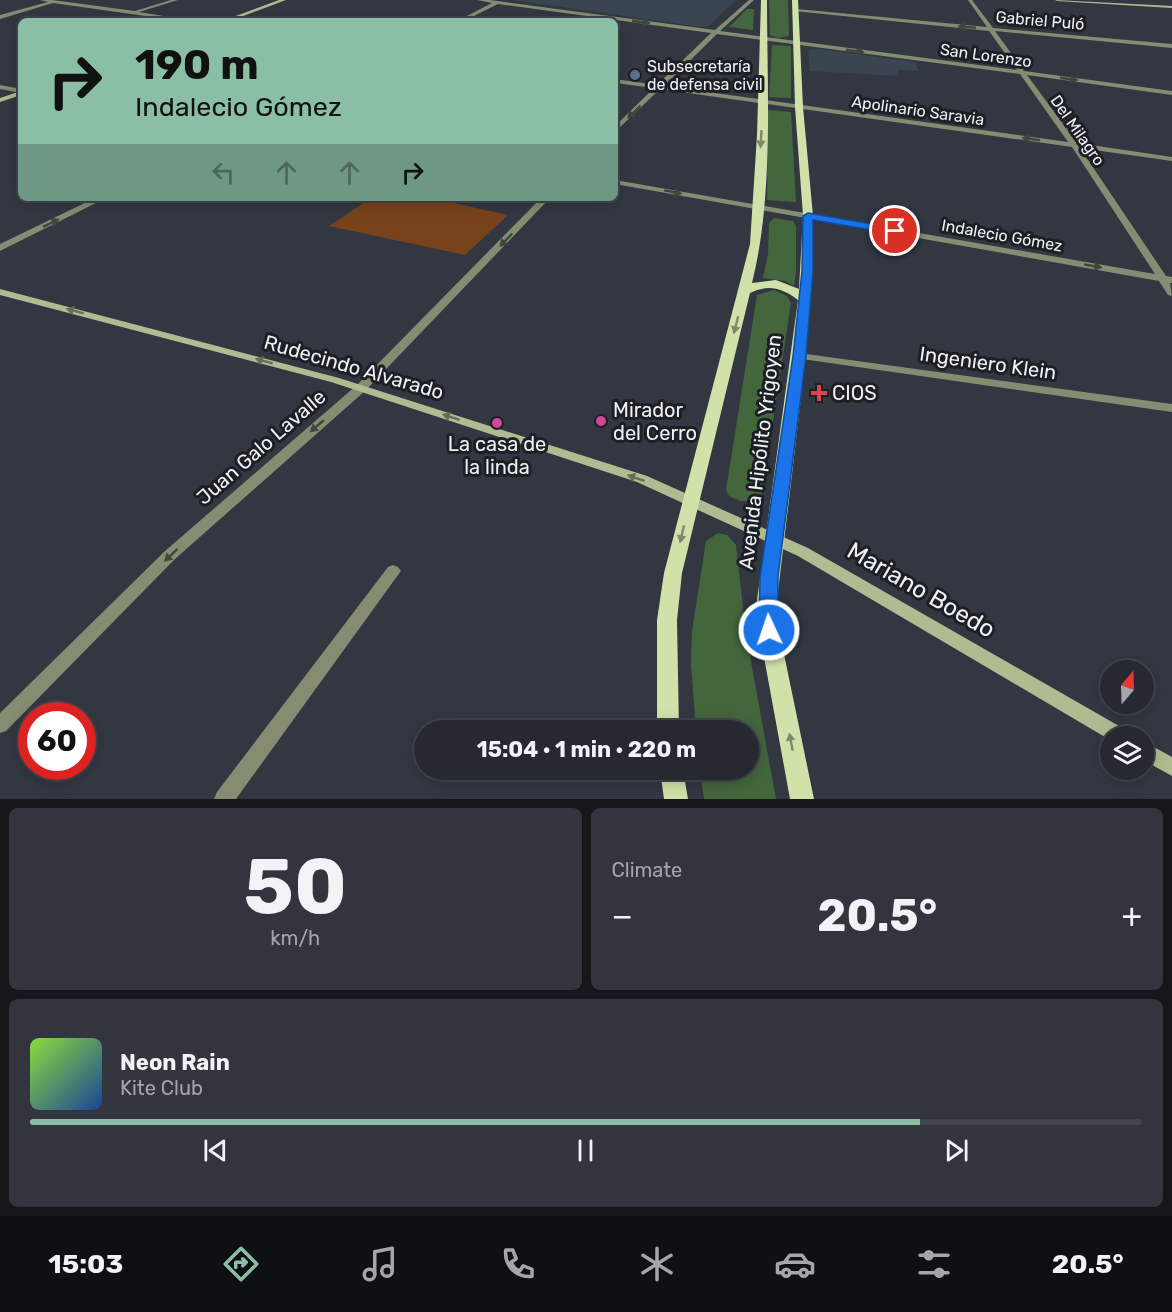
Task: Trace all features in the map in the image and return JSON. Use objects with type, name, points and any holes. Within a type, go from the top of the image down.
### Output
[{"type":"main road","name":"Avenida Hipólito Yrigoyen","points":[[668,720],[667,620],[673,573],[756,244],[764,0]]},
{"type":"main road","name":"Avenida Hipólito Yrigoyen","points":[[795,0],[799,107],[808,216],[799,356],[767,600],[769,630],[802,799]]},
{"type":"main road","points":[[745,291],[760,283],[769,283],[794,290],[804,299]]},
{"type":"main road","points":[[673,780],[676,799]]},
{"type":"street","points":[[42,0],[170,18]]},
{"type":"street","points":[[0,17],[62,0]]},
{"type":"street","points":[[133,13],[176,0]]},
{"type":"street","points":[[233,18],[284,0]]},
{"type":"street","name":"San Lorenzo","points":[[479,0],[617,18]]},
{"type":"street","points":[[618,127],[714,32],[752,0]]},
{"type":"street","name":"Del Milagro","points":[[970,0],[1167,279],[1172,293]]},
{"type":"street","points":[[1057,0],[1172,7]]},
{"type":"street","points":[[1133,0],[1172,2]]},
{"type":"street","points":[[466,18],[500,1]]},
{"type":"street","name":"Gabriel Puló","points":[[797,11],[1172,46]]},
{"type":"street","name":"San Lorenzo","points":[[618,18],[1172,93]]},
{"type":"street","name":"Apolinario Saravia","points":[[618,81],[1172,159]]},
{"type":"street","points":[[0,87],[18,91]]},
{"type":"street","points":[[0,100],[18,93]]},
{"type":"street","name":"Indalecio Gómez","points":[[618,183],[1167,279]]},
{"type":"street","points":[[0,248],[96,201]]},
{"type":"street","name":"Juan Galo Lavalle","points":[[0,725],[170,555],[361,388],[543,201]]},
{"type":"street","name":"Rudecindo Alvarado","points":[[0,292],[361,388],[642,479],[690,500]]},
{"type":"street","name":"Ingeniero Klein","points":[[799,356],[1172,408]]},
{"type":"street","name":"Mariano Boedo","points":[[690,500],[828,566],[1103,726]]},
{"type":"street","points":[[224,799],[393,571]]},
{"type":"street","points":[[1154,756],[1172,767]]},
{"type":"shaded area","points":[[513,0],[736,0],[709,26],[700,27]]},
{"type":"shaded area","points":[[819,49],[915,62],[919,71],[898,70],[898,76],[810,71],[808,50]]},
{"type":"green space","points":[[769,0],[788,0],[789,36],[778,38],[770,35]]},
{"type":"green space","points":[[747,9],[754,9],[753,30],[729,27]]},
{"type":"green space","points":[[772,45],[791,46],[791,98],[769,97]]},
{"type":"green space","points":[[768,110],[791,112],[796,202],[767,200]]},
{"type":"green space","points":[[774,218],[793,221],[796,226],[794,286],[785,281],[763,278],[768,254],[769,223]]},
{"type":"green space","points":[[774,290],[787,296],[791,303],[762,494],[754,501],[741,501],[729,496],[726,490],[757,295]]},
{"type":"green space","points":[[718,533],[727,535],[736,545],[746,634],[776,799],[704,799],[701,780],[759,780],[759,720],[695,720],[691,664],[692,631],[706,541]]},
{"type":"building","points":[[366,201],[445,201],[508,215],[465,255],[329,226]]},
{"type":"place","name":"Subsecretaría de defensa civil","points":[[635,75]]},
{"type":"place","name":"CIOS","points":[[819,393]]},
{"type":"place","name":"Mirador del Cerro","points":[[601,421]]},
{"type":"place","name":"La casa de la linda","points":[[497,423]]},
{"type":"route","points":[[769,630],[767,600],[769,577],[799,356],[807,271],[808,216],[895,231]]}]
